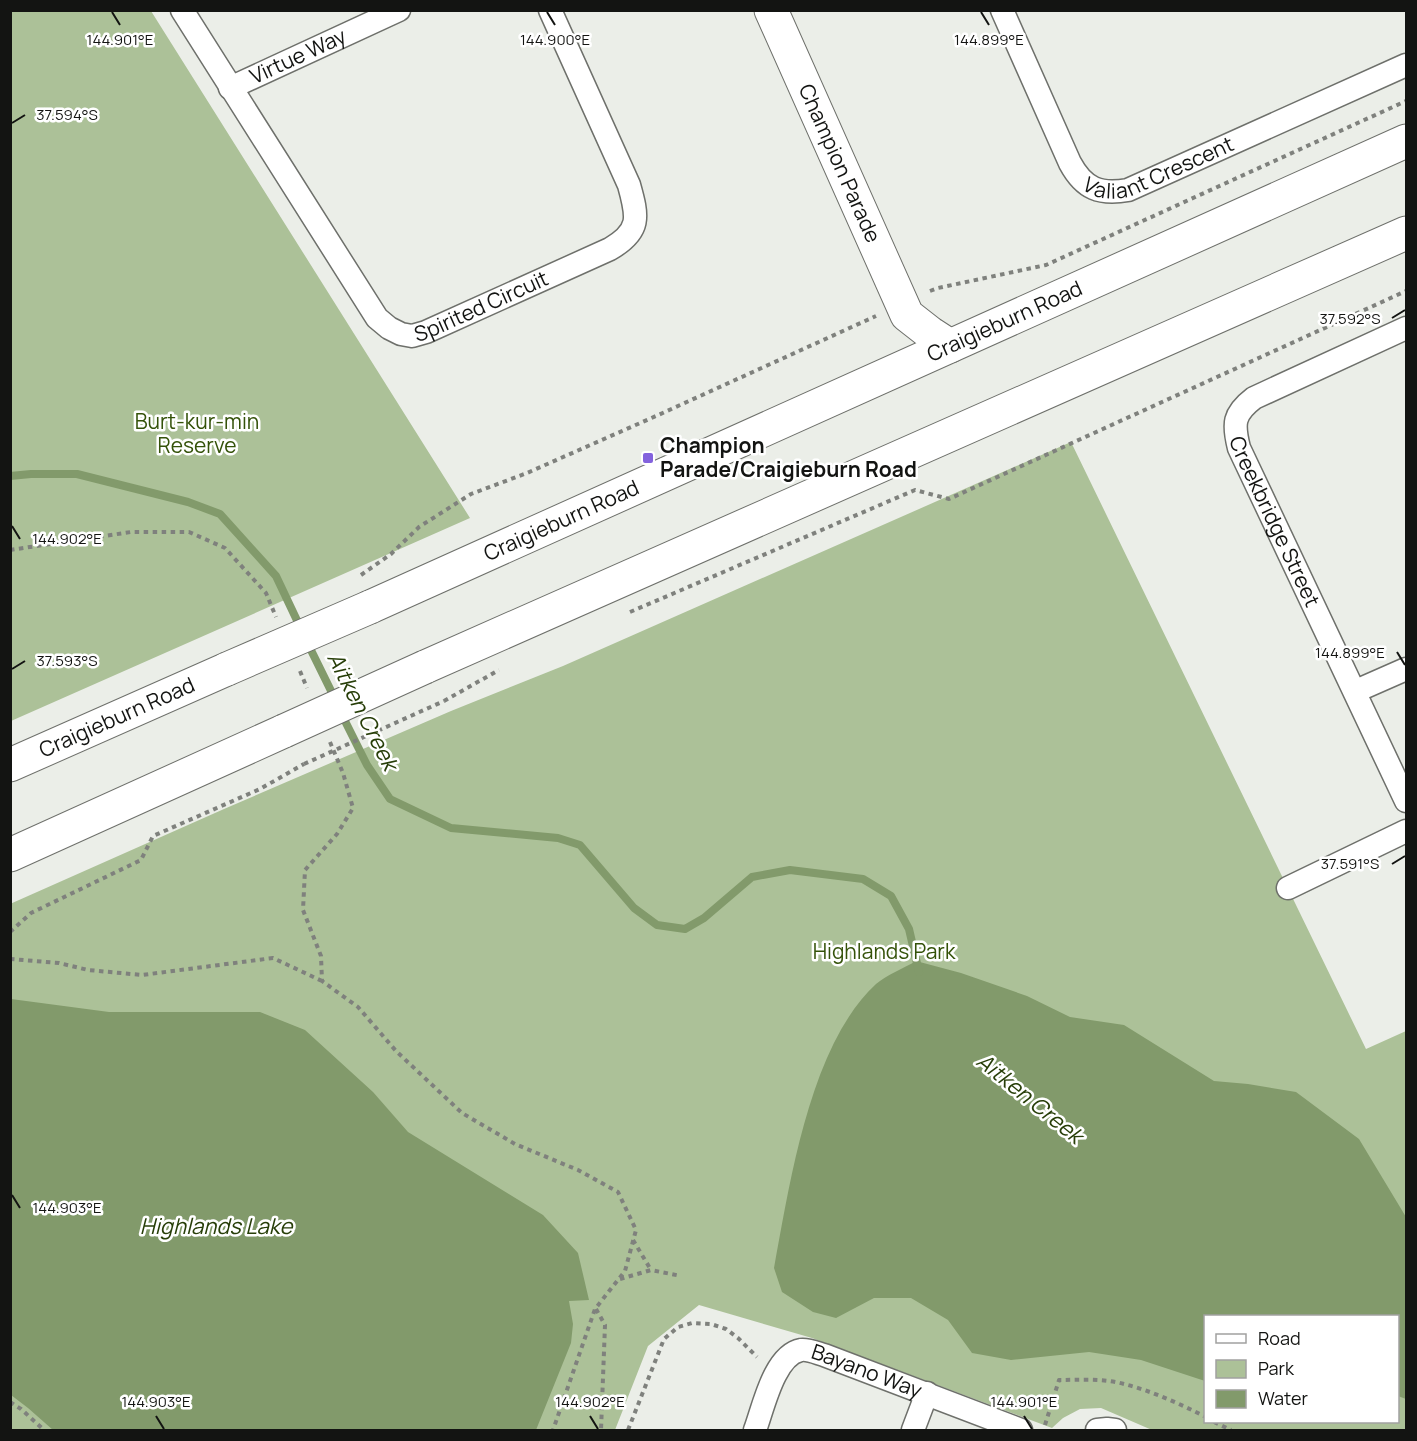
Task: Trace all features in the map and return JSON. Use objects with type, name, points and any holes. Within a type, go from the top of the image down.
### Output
[{"type":"main road","name":"Champion Parade","points":[[771,10],[905,310],[906,341],[900,368]]},
{"type":"main road","name":"Craigieburn Road","points":[[10,765],[370,607],[1407,141]]},
{"type":"main road","points":[[10,855],[425,667],[1407,233]]},
{"type":"main road","points":[[905,310],[950,346]]},
{"type":"street","name":"Spirited Circuit","points":[[182,10],[377,318],[389,328],[412,336],[451,323],[610,249],[631,233],[635,219],[629,185],[550,10]]},
{"type":"street","name":"Virtue Way","points":[[230,87],[399,10]]},
{"type":"street","name":"Valiant Crescent","points":[[1002,10],[1076,176],[1099,191],[1112,193],[1128,190],[1407,65]]},
{"type":"street","name":"Creekbridge Street","points":[[1407,328],[1254,398],[1242,407],[1236,417],[1234,430],[1239,448],[1407,801]]},
{"type":"street","points":[[1356,692],[1407,669]]},
{"type":"street","points":[[1288,888],[1407,831]]},
{"type":"street","name":"Bayano Way","points":[[755,1431],[776,1371],[790,1355],[799,1350],[807,1350],[927,1393],[1021,1431]]},
{"type":"street","points":[[913,1431],[927,1393]]},
{"type":"street","points":[[1097,1431],[1107,1429],[1115,1431]]},
{"type":"path","points":[[358,578],[391,554],[419,527],[471,494],[527,473],[905,310],[938,288],[1046,265],[1407,101]]},
{"type":"path","points":[[625,615],[915,490],[949,499],[1407,291]]},
{"type":"path","points":[[10,550],[131,532],[189,532],[225,548],[266,593],[280,625]]},
{"type":"path","points":[[10,932],[31,913],[141,860],[153,836],[260,789],[304,764],[444,701],[507,665]]},
{"type":"path","points":[[298,667],[312,699]]},
{"type":"path","points":[[322,981],[321,956],[303,910],[305,870],[337,834],[353,808],[343,772],[330,741]]},
{"type":"path","points":[[10,959],[59,963],[88,970],[142,975],[273,958],[322,981],[358,1007],[396,1051],[462,1113],[515,1144],[578,1170],[618,1192],[636,1230],[625,1272],[595,1309],[553,1431]]},
{"type":"path","points":[[633,1240],[651,1270]]},
{"type":"path","points":[[619,1279],[651,1270],[681,1276]]},
{"type":"path","points":[[595,1309],[604,1324],[600,1431]]},
{"type":"path","points":[[628,1431],[664,1339],[678,1327],[692,1323],[711,1324],[726,1329],[766,1366],[776,1371]]},
{"type":"path","points":[[1044,1431],[1059,1380],[1099,1380],[1123,1384],[1154,1394],[1204,1416]]},
{"type":"path","points":[[10,1402],[21,1409],[44,1431]]},
{"type":"path","points":[[1216,1423],[1231,1431]]},
{"type":"green space","name":"Burt-kur-min Reserve","points":[[11,10],[151,11],[470,518],[11,721]]},
{"type":"green space","name":"Highlands Park","points":[[1071,442],[1366,1049],[1406,1031],[1406,1430],[1152,1430],[1101,1408],[1080,1409],[1063,1418],[1052,1428],[812,1338],[699,1305],[648,1346],[615,1430],[11,1430],[10,904],[451,711],[563,666]]},
{"type":"water","points":[[916,961],[961,973],[1027,996],[1070,1017],[1124,1025],[1214,1081],[1296,1092],[1359,1139],[1406,1217],[1406,1399],[1399,1396],[1399,1315],[1204,1315],[1204,1381],[1141,1360],[1089,1352],[1011,1360],[972,1353],[948,1320],[911,1298],[874,1298],[836,1318],[813,1312],[782,1292],[774,1268],[796,1156],[819,1078],[834,1042],[853,1010],[876,984]]},
{"type":"water","name":"Highlands Lake","points":[[11,999],[109,1012],[260,1012],[305,1030],[373,1092],[408,1132],[543,1215],[578,1253],[589,1300],[569,1301],[573,1324],[571,1343],[536,1430],[53,1430],[11,1395]]},
{"type":"waterway","name":"Aitken Creek","points":[[10,476],[77,474],[188,502],[220,514],[276,576],[302,631]]},
{"type":"waterway","name":"Aitken Creek","points":[[307,642],[336,701]]},
{"type":"waterway","name":"Aitken Creek","points":[[341,713],[367,765],[390,799],[451,828],[558,838],[580,845],[634,908],[657,925],[685,929],[704,918],[752,877],[790,870],[863,879],[891,896],[909,929],[919,972]]},
{"type":"place","name":"Champion Parade/Craigieburn Road","points":[[648,458]]}]
